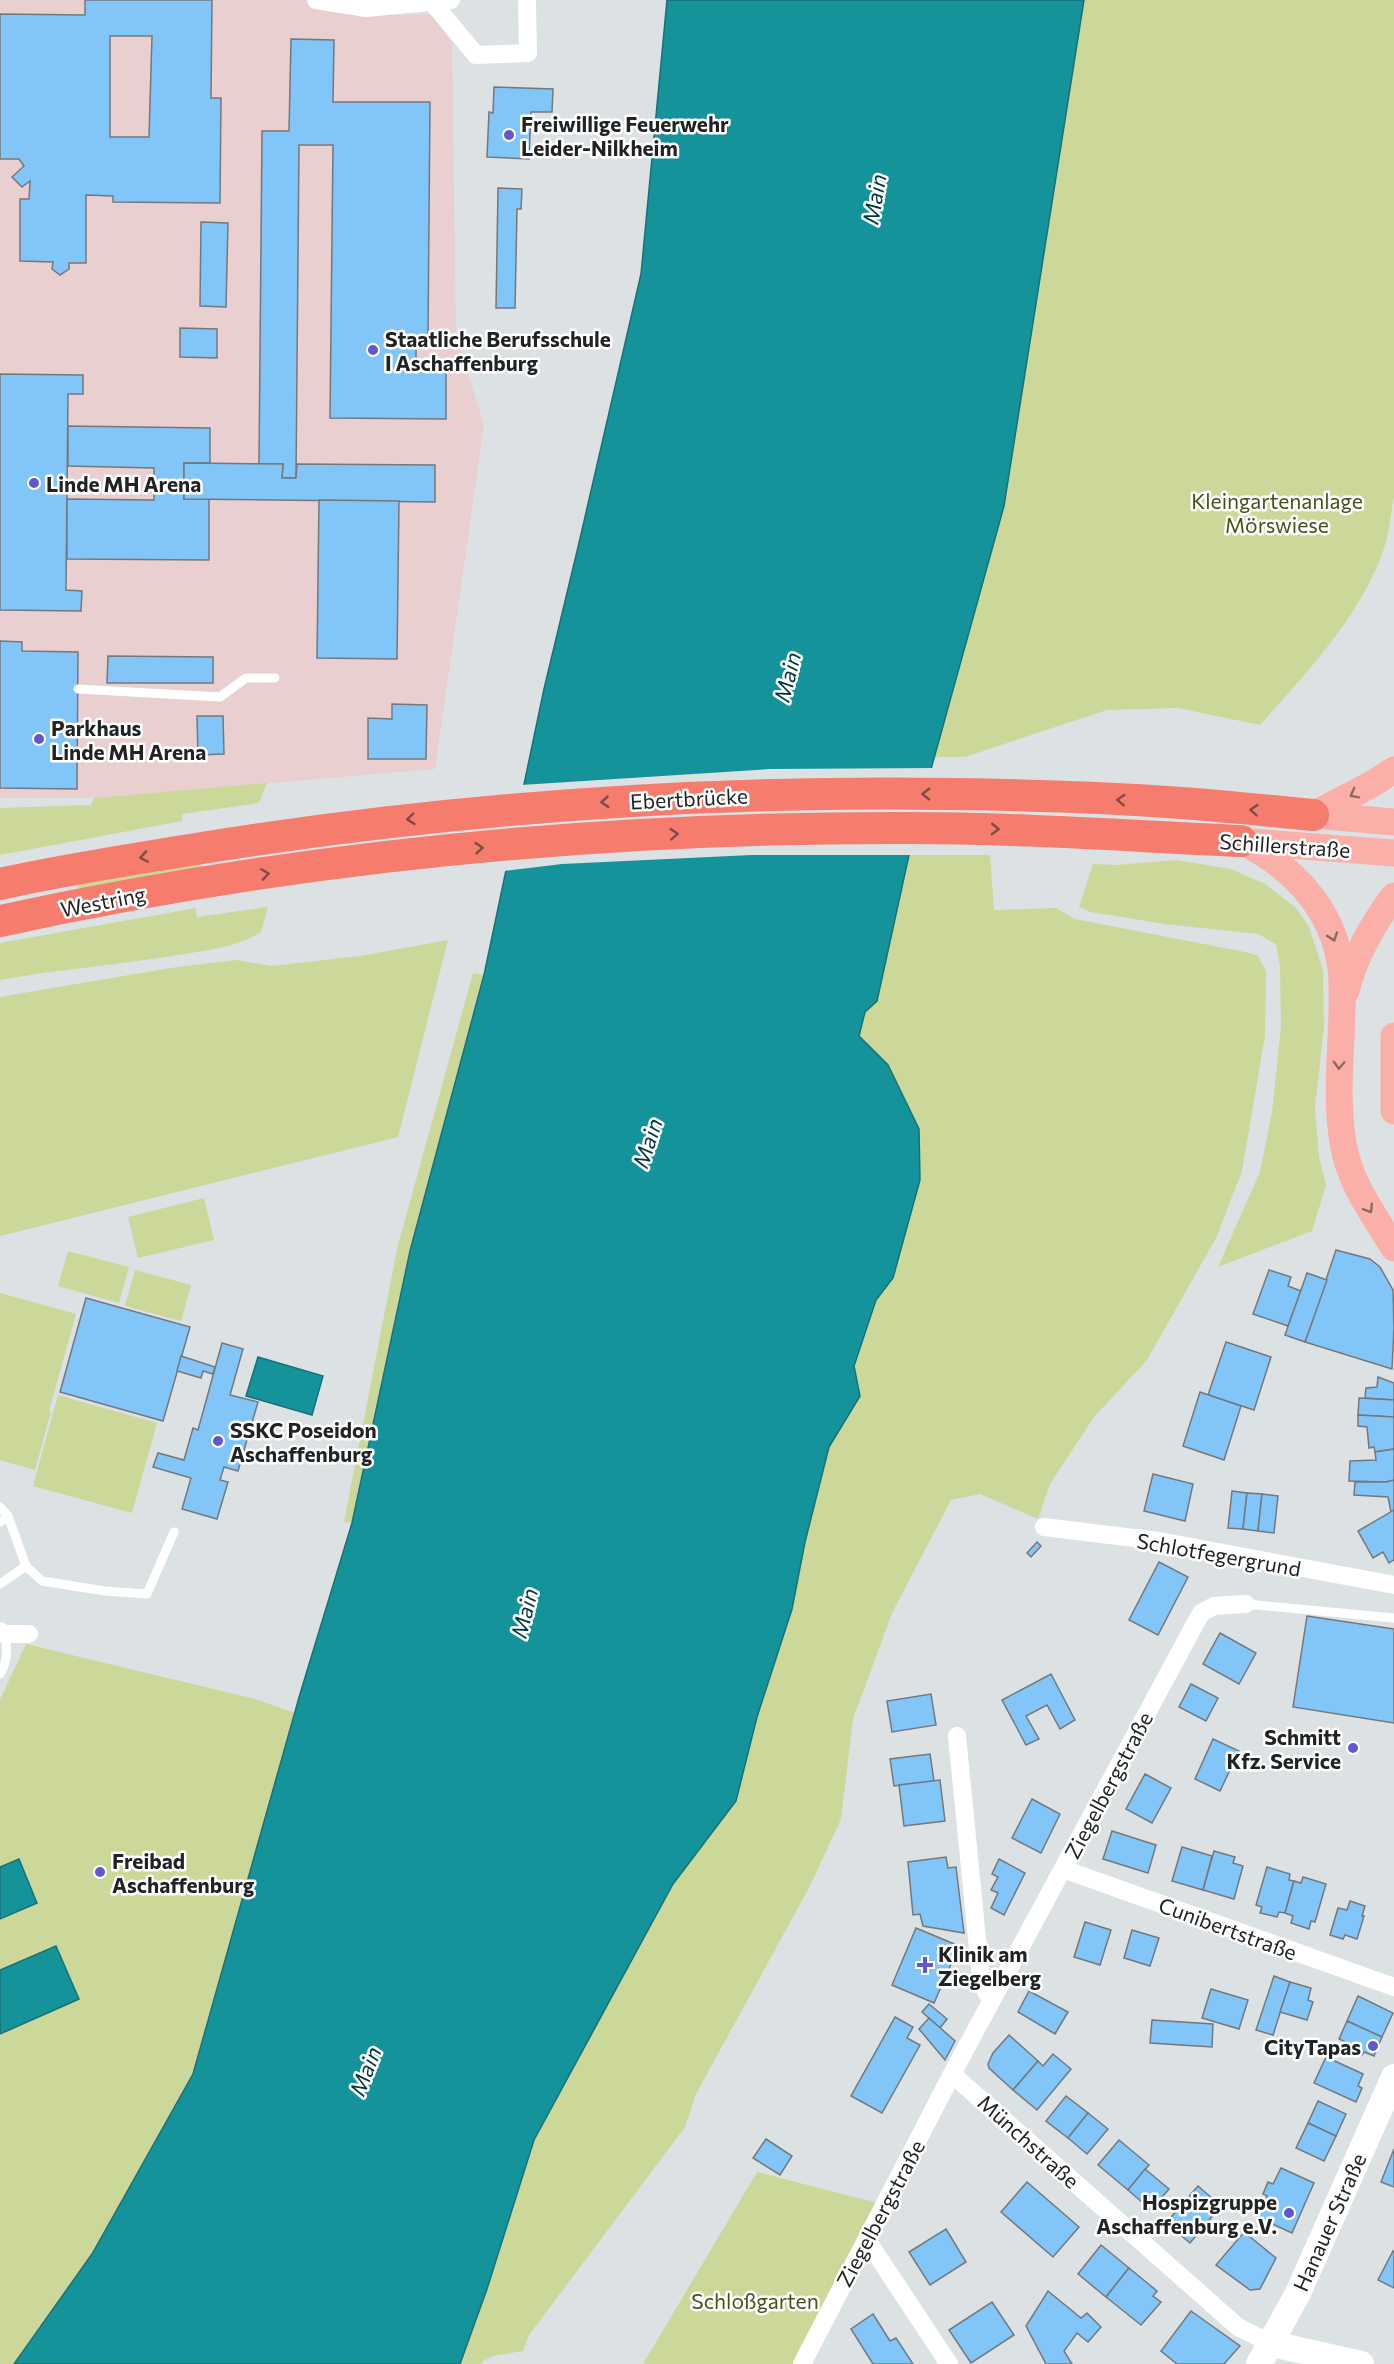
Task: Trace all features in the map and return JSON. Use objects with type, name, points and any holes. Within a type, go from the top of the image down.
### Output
[{"type":"highway","name":"Ebertbrücke","points":[[201,848],[446,815],[667,799],[910,793],[1179,803]]},
{"type":"highway","name":"Schillerstraße","points":[[1179,803],[1313,815]]},
{"type":"highway","name":"Ebertbrücke","points":[[207,882],[372,859],[470,849],[700,832],[909,828],[1074,832],[1175,838]]},
{"type":"highway","name":"Schillerstraße","points":[[1175,838],[1241,841]]},
{"type":"highway","name":"Westring","points":[[0,884],[110,862],[201,848]]},
{"type":"highway","name":"Westring","points":[[0,921],[207,882]]},
{"type":"main road","points":[[1313,815],[1394,770]]},
{"type":"main road","name":"Schillerstraße","points":[[1313,815],[1394,822]]},
{"type":"main road","points":[[1241,841],[1286,868],[1320,907],[1331,930],[1342,981],[1339,1118],[1343,1144],[1348,1169],[1359,1192],[1394,1248]]},
{"type":"main road","name":"Schillerstraße","points":[[1241,841],[1394,853]]},
{"type":"main road","points":[[1341,1006],[1360,948],[1394,896]]},
{"type":"main road","points":[[1394,1036],[1394,1111]]},
{"type":"main road","name":"Hanauer Straße","points":[[1265,2354],[1298,2293],[1394,2078]]},
{"type":"main road","points":[[1265,2354],[1361,2364]]},
{"type":"street","points":[[316,0],[366,8],[451,0]]},
{"type":"street","points":[[432,2],[476,55],[528,52],[527,0]]},
{"type":"street","name":"Schlotfegergrund","points":[[1044,1527],[1159,1541],[1394,1585]]},
{"type":"street","name":"Ziegelbergstraße","points":[[802,2364],[952,2074],[1201,1613],[1214,1606],[1246,1604]]},
{"type":"street","points":[[2,1633],[29,1634]]},
{"type":"street","points":[[957,1737],[981,1979],[986,1992],[992,1999]]},
{"type":"street","name":"Cunibertstraße","points":[[1063,1869],[1391,1986]]},
{"type":"street","name":"Münchstraße","points":[[952,2074],[1238,2327],[1265,2354]]},
{"type":"street","points":[[867,2240],[949,2364]]},
{"type":"lane","points":[[78,689],[220,697],[246,678],[275,678]]},
{"type":"lane","points":[[0,1507],[26,1566],[42,1581],[105,1591],[147,1594],[174,1532]]},
{"type":"lane","points":[[0,1584],[26,1566]]},
{"type":"lane","points":[[1246,1604],[1394,1618]]},
{"type":"lane","points":[[0,1674],[6,1661],[8,1647],[2,1633]]},
{"type":"shaded area","points":[[0,0],[390,0],[391,15],[431,14],[452,43],[456,334],[484,425],[435,769],[94,798],[0,798]]},
{"type":"green space","name":"Kleingartenanlage Mörswiese","points":[[1084,0],[1394,0],[1394,495],[1388,533],[1375,570],[1348,618],[1314,663],[1260,725],[1178,708],[1107,710],[965,757],[934,757],[1004,506]]},
{"type":"green space","points":[[267,783],[259,803],[182,814],[182,821],[0,855],[0,808],[91,805],[94,798]]},
{"type":"green space","points":[[909,855],[990,855],[994,910],[1056,908],[1075,919],[1258,956],[1266,971],[1265,1036],[1242,1171],[1216,1238],[1147,1360],[1094,1417],[1050,1484],[1038,1519],[980,1494],[951,1500],[892,1613],[853,1719],[841,1819],[810,1886],[696,2094],[685,2127],[529,2335],[523,2351],[493,2356],[481,2364],[460,2364],[487,2289],[534,2140],[673,1884],[736,1801],[757,1717],[792,1609],[805,1542],[829,1447],[860,1396],[854,1366],[876,1300],[893,1278],[888,1065],[859,1036],[865,1012],[877,1001]]},
{"type":"green space","points":[[1176,860],[1231,869],[1265,884],[1296,908],[1309,927],[1323,970],[1324,1027],[1315,1107],[1319,1157],[1326,1185],[1312,1231],[1218,1267],[1260,1172],[1272,1112],[1281,1027],[1280,967],[1276,944],[1258,934],[1165,924],[1090,912],[1079,907],[1093,864],[1116,865]]},
{"type":"green space","points":[[201,862],[202,873],[78,890],[78,884]]},
{"type":"green space","points":[[268,907],[261,932],[231,945],[0,980],[0,943],[196,908],[197,917]]},
{"type":"green space","points":[[448,940],[398,1137],[0,1236],[0,997],[170,968],[236,960],[272,966],[360,956]]},
{"type":"green space","points":[[473,973],[484,975],[410,1251],[352,1523],[344,1522],[397,1249]]},
{"type":"green space","points":[[204,1198],[214,1240],[138,1258],[128,1217]]},
{"type":"green space","points":[[68,1251],[129,1267],[119,1303],[58,1286]]},
{"type":"green space","points":[[135,1270],[191,1285],[181,1321],[125,1306]]},
{"type":"green space","points":[[0,1293],[76,1314],[35,1470],[0,1460]]},
{"type":"green space","points":[[58,1395],[157,1423],[132,1513],[33,1486]]},
{"type":"green space","name":"Freibad Aschaffenburg","points":[[26,1644],[255,1699],[295,1713],[193,2074],[92,2254],[14,2364],[0,2364],[0,1700]]},
{"type":"green space","name":"Schloßgarten","points":[[757,2172],[877,2203],[794,2364],[643,2364]]},
{"type":"water","name":"Main","points":[[667,0],[1084,0],[1004,506],[928,780],[877,1001],[865,1012],[859,1036],[888,1065],[919,1129],[920,1180],[893,1278],[876,1300],[854,1366],[860,1396],[829,1447],[805,1542],[792,1609],[757,1717],[736,1801],[673,1884],[534,2140],[487,2289],[460,2364],[14,2364],[92,2254],[193,2074],[300,1694],[352,1523],[410,1251],[484,975],[544,689],[641,274]]},
{"type":"water","points":[[258,1357],[323,1376],[312,1415],[246,1396]]},
{"type":"water","points":[[19,1859],[37,1903],[0,1919],[0,1867]]},
{"type":"water","points":[[56,1946],[79,1999],[0,2034],[0,1970]]},
{"type":"pier","points":[[934,768],[912,855],[752,855],[562,864],[503,871],[521,785],[770,769]]},
{"type":"building","points":[[85,0],[212,0],[211,98],[221,98],[220,203],[113,202],[113,196],[86,195],[86,263],[69,263],[69,269],[60,275],[52,269],[53,262],[20,261],[20,199],[29,199],[30,181],[22,187],[12,177],[24,166],[19,159],[0,159],[0,14],[85,15]],"holes":[[[110,36],[152,36],[149,137],[110,137]]]},
{"type":"building","points":[[291,39],[334,40],[333,102],[430,102],[428,337],[416,337],[416,363],[446,363],[446,419],[330,418],[333,145],[299,145],[296,478],[282,478],[283,464],[259,464],[262,131],[289,131]]},
{"type":"building","name":"Freiwillige Feuerwehr Leider-Nilkheim","points":[[494,87],[553,89],[552,112],[531,112],[529,159],[487,157],[489,112],[493,113]]},
{"type":"building","points":[[498,188],[522,189],[521,209],[517,209],[515,308],[496,308]]},
{"type":"building","points":[[201,222],[228,223],[226,307],[200,306]]},
{"type":"building","points":[[180,328],[217,329],[217,358],[180,357]]},
{"type":"building","name":"Linde MH Arena","points":[[0,374],[83,375],[83,394],[68,394],[66,590],[82,591],[81,611],[0,610]]},
{"type":"building","points":[[68,426],[210,428],[210,463],[184,463],[184,499],[209,499],[209,560],[67,559],[67,499],[154,500],[154,468],[68,466]]},
{"type":"building","points":[[184,463],[283,464],[282,478],[296,478],[297,464],[435,465],[435,502],[184,499]]},
{"type":"building","points":[[319,500],[399,501],[397,659],[317,658]]},
{"type":"building","name":"Parkhaus Linde MH Arena","points":[[0,641],[22,642],[22,651],[78,652],[77,789],[0,788]]},
{"type":"building","points":[[108,656],[213,657],[213,683],[107,683]]},
{"type":"building","points":[[392,704],[427,705],[426,759],[368,759],[368,718],[392,719]]},
{"type":"building","points":[[197,716],[223,716],[224,754],[198,755]]},
{"type":"building","points":[[1336,1250],[1370,1259],[1380,1267],[1393,1290],[1392,1369],[1305,1342]]},
{"type":"building","points":[[1269,1270],[1291,1277],[1288,1286],[1301,1291],[1288,1326],[1253,1314]]},
{"type":"building","points":[[1307,1273],[1327,1280],[1305,1342],[1285,1335]]},
{"type":"building","points":[[86,1298],[190,1327],[163,1421],[60,1392]]},
{"type":"building","points":[[1226,1342],[1271,1357],[1254,1410],[1208,1395]]},
{"type":"building","name":"SSKC Poseidon Aschaffenburg","points":[[222,1343],[243,1349],[230,1395],[258,1402],[238,1471],[224,1467],[220,1480],[228,1482],[217,1519],[182,1509],[191,1478],[153,1467],[158,1453],[184,1460],[193,1428],[198,1430]]},
{"type":"building","points":[[181,1356],[215,1367],[213,1374],[203,1371],[201,1378],[177,1371]]},
{"type":"building","points":[[1378,1377],[1394,1383],[1394,1400],[1365,1398],[1366,1388],[1377,1387]]},
{"type":"building","points":[[1200,1392],[1241,1406],[1224,1460],[1183,1446]]},
{"type":"building","points":[[1359,1398],[1394,1400],[1394,1417],[1358,1415]]},
{"type":"building","points":[[1358,1415],[1394,1417],[1394,1449],[1375,1452],[1374,1447],[1369,1448],[1367,1427],[1358,1426]]},
{"type":"building","points":[[1394,1449],[1394,1480],[1386,1482],[1349,1481],[1350,1461],[1376,1460],[1375,1452]]},
{"type":"building","points":[[1153,1474],[1193,1484],[1185,1521],[1144,1511]]},
{"type":"building","points":[[1394,1480],[1394,1510],[1391,1512],[1388,1497],[1354,1495],[1355,1482]]},
{"type":"building","points":[[1232,1491],[1247,1493],[1243,1529],[1228,1528]]},
{"type":"building","points":[[1247,1493],[1262,1494],[1258,1531],[1243,1529]]},
{"type":"building","points":[[1262,1494],[1278,1496],[1274,1533],[1258,1531]]},
{"type":"building","points":[[1394,1510],[1394,1560],[1389,1563],[1383,1552],[1373,1558],[1358,1531]]},
{"type":"building","points":[[1037,1542],[1041,1546],[1031,1557],[1027,1553]]},
{"type":"building","points":[[1159,1562],[1188,1577],[1158,1635],[1129,1620]]},
{"type":"building","points":[[1307,1616],[1394,1629],[1394,1723],[1293,1707]]},
{"type":"building","points":[[1220,1633],[1256,1653],[1239,1684],[1203,1664]]},
{"type":"building","points":[[1051,1674],[1075,1720],[1060,1729],[1047,1705],[1026,1716],[1039,1739],[1026,1745],[1002,1700]]},
{"type":"building","points":[[1191,1684],[1218,1698],[1206,1721],[1179,1707]]},
{"type":"building","points":[[931,1694],[936,1725],[892,1732],[887,1701]]},
{"type":"building","points":[[1213,1739],[1239,1751],[1220,1791],[1195,1779]]},
{"type":"building","points":[[930,1754],[934,1781],[894,1786],[890,1759]]},
{"type":"building","points":[[1145,1774],[1171,1788],[1152,1823],[1126,1809]]},
{"type":"building","points":[[940,1780],[945,1821],[904,1826],[899,1785]]},
{"type":"building","points":[[1032,1799],[1060,1814],[1041,1853],[1012,1838]]},
{"type":"building","points":[[1112,1831],[1156,1845],[1148,1873],[1103,1859]]},
{"type":"building","points":[[1182,1847],[1212,1856],[1203,1890],[1172,1881]]},
{"type":"building","points":[[1214,1851],[1235,1857],[1233,1863],[1243,1866],[1234,1899],[1203,1890]]},
{"type":"building","points":[[946,1857],[948,1868],[956,1867],[964,1933],[923,1926],[920,1914],[913,1915],[908,1862]]},
{"type":"building","points":[[999,1859],[1025,1873],[1004,1915],[991,1908],[998,1893],[991,1890],[998,1877],[992,1874]]},
{"type":"building","points":[[1267,1867],[1290,1874],[1289,1880],[1294,1881],[1285,1913],[1279,1912],[1277,1917],[1260,1913],[1262,1907],[1256,1905]]},
{"type":"building","points":[[1303,1877],[1326,1884],[1315,1922],[1311,1921],[1309,1929],[1291,1923],[1293,1916],[1285,1913],[1294,1881],[1301,1883]]},
{"type":"building","points":[[1350,1901],[1365,1906],[1357,1939],[1345,1935],[1343,1939],[1330,1935],[1338,1908],[1347,1910]]},
{"type":"building","points":[[1085,1922],[1111,1930],[1100,1965],[1074,1957]]},
{"type":"building","name":"Klinik am Ziegelberg","points":[[916,1928],[959,1946],[934,2003],[892,1985]]},
{"type":"building","points":[[1132,1930],[1159,1938],[1150,1966],[1124,1958]]},
{"type":"building","points":[[1274,1976],[1290,1982],[1273,2035],[1256,2030]]},
{"type":"building","points":[[1290,1982],[1311,1988],[1308,2000],[1313,2002],[1307,2020],[1280,2012]]},
{"type":"building","points":[[1211,1989],[1248,2000],[1239,2029],[1202,2018]]},
{"type":"building","points":[[1029,1991],[1068,2012],[1055,2034],[1018,2012]]},
{"type":"building","points":[[1358,1996],[1393,2013],[1382,2037],[1347,2021]]},
{"type":"building","points":[[929,2004],[947,2019],[940,2028],[922,2012]]},
{"type":"building","points":[[895,2017],[913,2027],[907,2038],[920,2045],[882,2113],[851,2096]]},
{"type":"building","points":[[929,2018],[955,2041],[945,2060],[919,2029]]},
{"type":"building","points":[[1152,2020],[1213,2024],[1212,2047],[1150,2043]]},
{"type":"building","points":[[1347,2021],[1382,2037],[1374,2056],[1364,2052],[1362,2055],[1350,2050],[1352,2045],[1339,2039]]},
{"type":"building","points":[[1009,2035],[1038,2061],[1013,2090],[989,2068],[988,2064],[993,2053]]},
{"type":"building","points":[[1053,2054],[1071,2069],[1037,2110],[1013,2090],[1038,2061],[1043,2066]]},
{"type":"building","points":[[1326,2057],[1363,2074],[1358,2086],[1362,2088],[1356,2102],[1314,2083]]},
{"type":"building","points":[[1066,2096],[1088,2113],[1068,2138],[1046,2121]]},
{"type":"building","points":[[1318,2101],[1346,2114],[1336,2136],[1308,2123]]},
{"type":"building","points":[[1088,2113],[1108,2129],[1087,2154],[1068,2138]]},
{"type":"building","points":[[1308,2123],[1336,2136],[1324,2161],[1296,2148]]},
{"type":"building","points":[[766,2139],[792,2156],[780,2175],[753,2158]]},
{"type":"building","points":[[1119,2140],[1149,2165],[1128,2190],[1098,2165]]},
{"type":"building","points":[[1394,2149],[1394,2187],[1381,2182]]},
{"type":"building","points":[[1281,2168],[1314,2183],[1292,2233],[1257,2217],[1267,2196],[1263,2194],[1268,2182],[1273,2184]]},
{"type":"building","points":[[1145,2169],[1169,2189],[1151,2210],[1128,2190]]},
{"type":"building","points":[[1027,2182],[1079,2227],[1053,2257],[1001,2212]]},
{"type":"building","points":[[1198,2186],[1221,2206],[1190,2243],[1166,2223]]},
{"type":"building","points":[[946,2229],[966,2262],[930,2285],[909,2252]]},
{"type":"building","points":[[1244,2232],[1276,2258],[1260,2289],[1250,2290],[1216,2265]]},
{"type":"building","points":[[1101,2245],[1129,2268],[1106,2297],[1078,2274]]},
{"type":"building","points":[[1394,2252],[1394,2288],[1378,2280]]},
{"type":"building","points":[[1129,2268],[1157,2291],[1153,2296],[1161,2302],[1141,2325],[1106,2297]]},
{"type":"building","points":[[1048,2291],[1081,2318],[1087,2313],[1101,2327],[1088,2342],[1077,2333],[1064,2351],[1072,2364],[1046,2364],[1026,2326]]},
{"type":"building","points":[[992,2302],[1014,2335],[971,2363],[949,2330]]},
{"type":"building","points":[[1191,2311],[1240,2346],[1224,2364],[1177,2364],[1161,2351]]},
{"type":"building","points":[[873,2314],[890,2341],[896,2338],[913,2364],[873,2364],[851,2329]]},
{"type":"place","name":"Freiwillige Feuerwehr Leider-Nilkheim","points":[[509,135]]},
{"type":"place","name":"Staatliche Berufsschule I Aschaffenburg","points":[[373,350]]},
{"type":"place","name":"Linde MH Arena","points":[[34,483]]},
{"type":"place","name":"Parkhaus Linde MH Arena","points":[[39,739]]},
{"type":"place","name":"SSKC Poseidon Aschaffenburg","points":[[218,1441]]},
{"type":"place","name":"Schmitt Kfz. Service","points":[[1353,1748]]},
{"type":"place","name":"Freibad Aschaffenburg","points":[[100,1872]]},
{"type":"place","name":"Klinik am Ziegelberg","points":[[925,1965]]},
{"type":"place","name":"CityTapas","points":[[1373,2046]]},
{"type":"place","name":"Hospizgruppe Aschaffenburg e.V.","points":[[1289,2213]]}]
